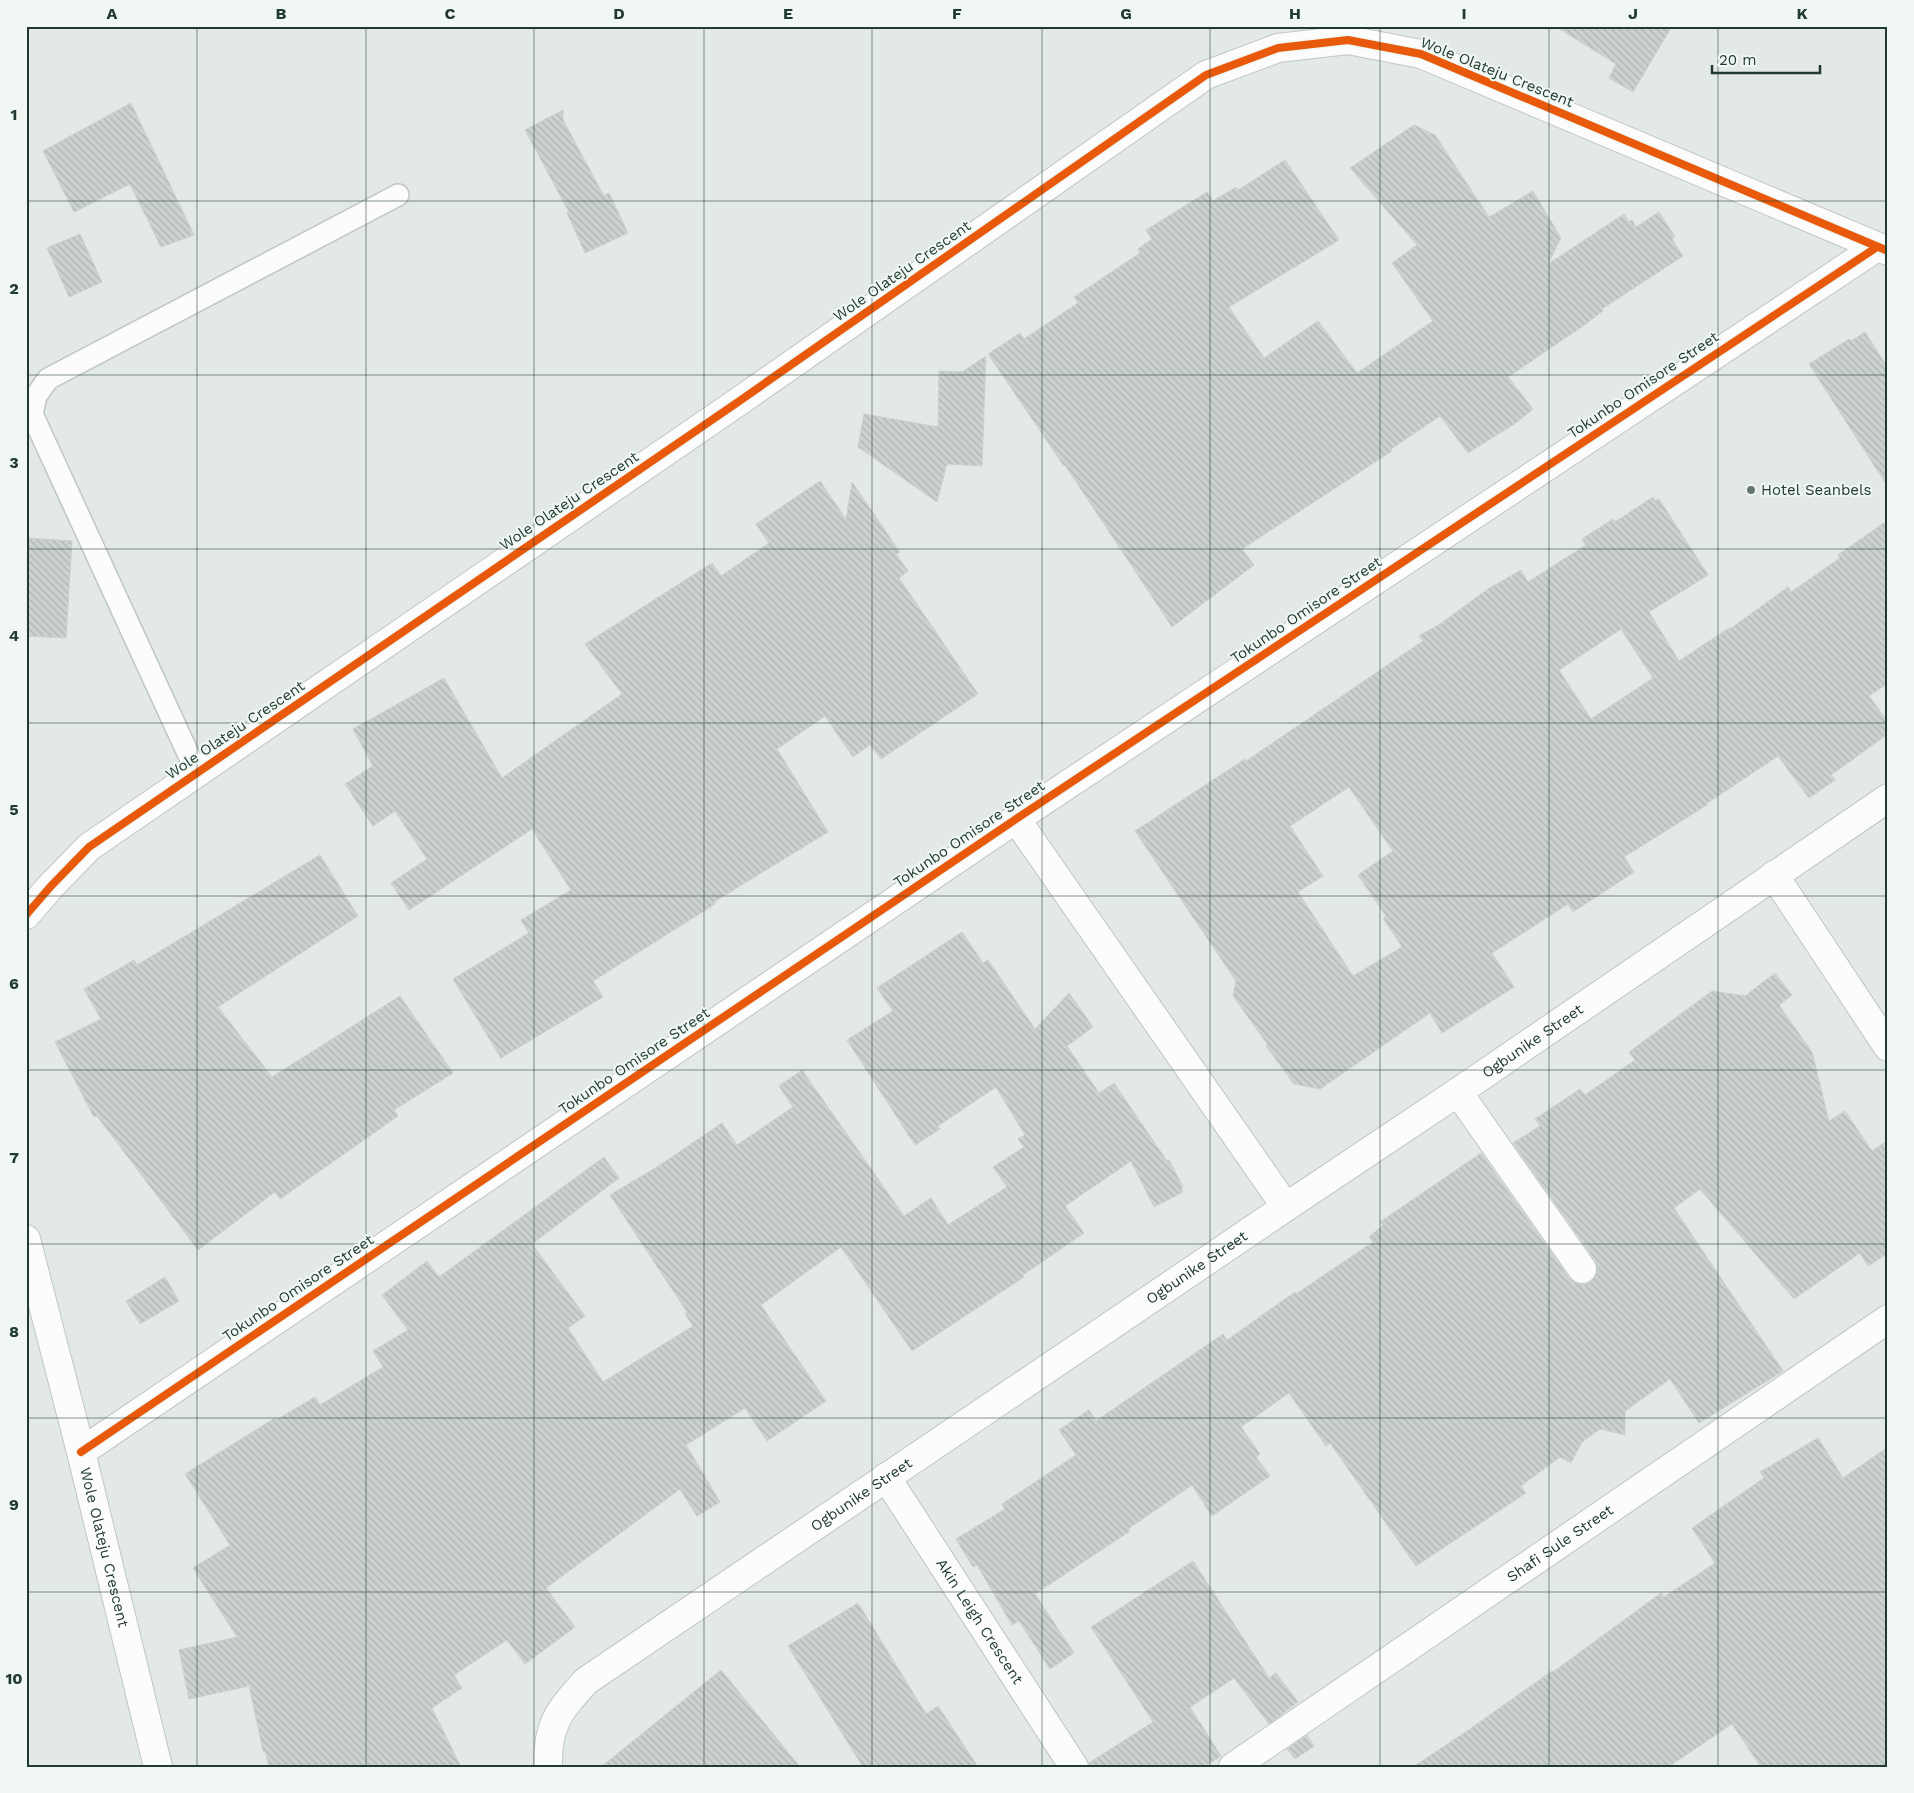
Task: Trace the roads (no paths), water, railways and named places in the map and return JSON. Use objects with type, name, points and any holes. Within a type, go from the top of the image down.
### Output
[{"type":"street","name":"Wole Olateju Crescent","points":[[26,916],[50,886],[89,847],[730,408],[1206,75],[1278,48],[1348,40],[1421,54],[1882,249]]},
{"type":"street","name":"Tokunbo Omisore Street","points":[[81,1452],[1016,819],[1882,249]]},
{"type":"street","name":"Ogbunike Street","points":[[548,1767],[549,1736],[562,1708],[586,1681],[1458,1092],[1888,798]]},
{"type":"street","points":[[1016,819],[1286,1207]]},
{"type":"street","points":[[1774,875],[1888,1048]]},
{"type":"street","points":[[1458,1092],[1582,1270]]},
{"type":"street","name":"Wole Olateju Crescent","points":[[26,1239],[81,1452],[158,1767]]},
{"type":"street","name":"Shafi Sule Street","points":[[1233,1767],[1888,1319]]},
{"type":"street","name":"Akin Leigh Crescent","points":[[886,1477],[1074,1767]]},
{"type":"lane","points":[[197,773],[32,414],[36,396],[48,378],[398,196]]},
{"type":"place","name":"Hotel Seanbels","points":[[1751,490]]}]
